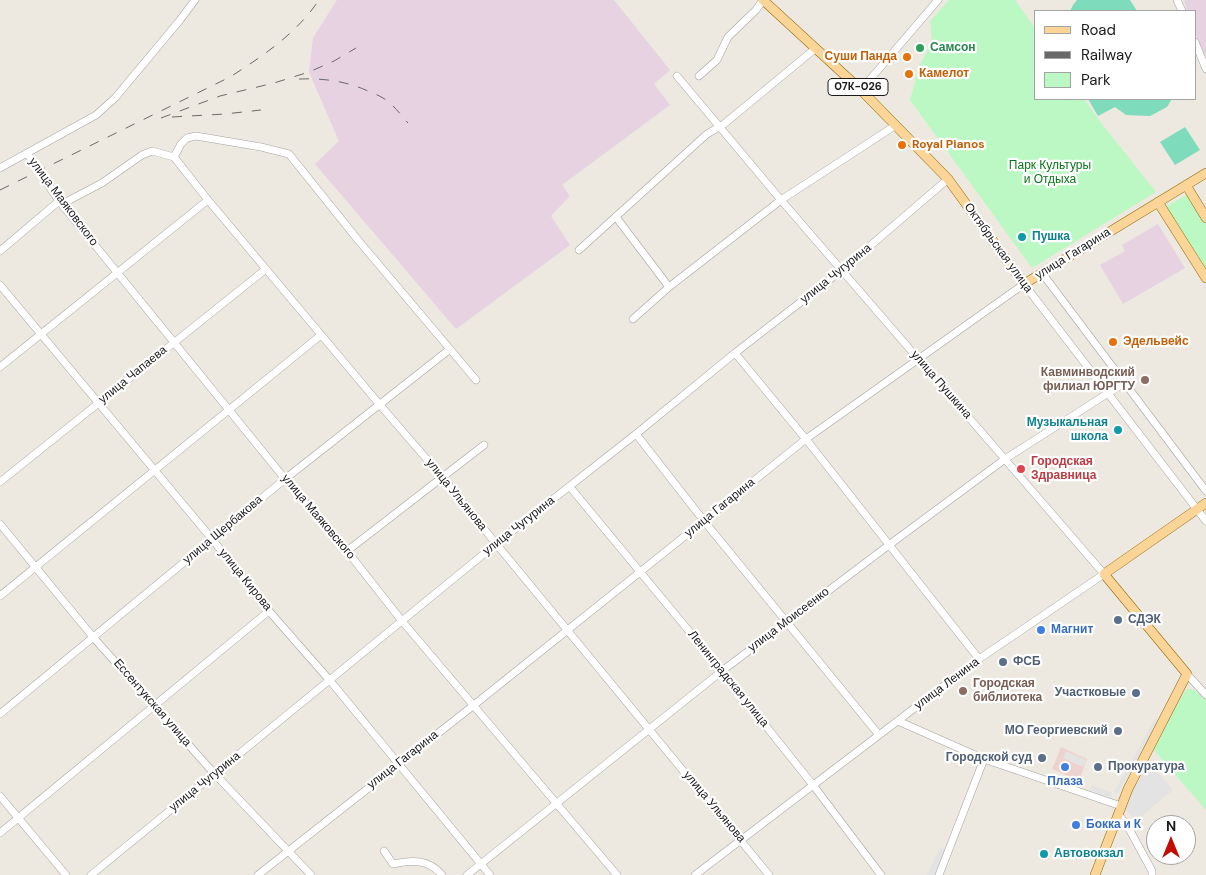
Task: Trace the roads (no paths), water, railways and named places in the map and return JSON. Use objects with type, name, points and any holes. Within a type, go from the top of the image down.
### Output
[{"type":"main road","name":"Октябрьская улица","points":[[763,0],[861,90],[948,179],[1024,284]]},
{"type":"main road","name":"улица Гагарина","points":[[1024,284],[1206,172]]},
{"type":"main road","points":[[1186,185],[1206,218]]},
{"type":"main road","points":[[1158,202],[1206,278]]},
{"type":"main road","name":"улица Ленина","points":[[1104,574],[1206,503]]},
{"type":"main road","name":"улица Пушкина","points":[[1104,574],[1187,674]]},
{"type":"main road","points":[[1095,875],[1128,789],[1187,674]]},
{"type":"street","points":[[0,168],[96,115],[116,98],[195,0]]},
{"type":"street","points":[[699,76],[717,60],[728,37],[756,10],[763,0]]},
{"type":"street","points":[[861,90],[938,0]]},
{"type":"street","points":[[1196,44],[1206,69]]},
{"type":"street","points":[[579,250],[707,134],[724,124],[816,48]]},
{"type":"street","name":"улица Пушкина","points":[[676,76],[1104,574]]},
{"type":"street","points":[[633,319],[669,287],[781,200],[896,125]]},
{"type":"street","points":[[0,251],[61,203],[102,183],[142,155],[152,151],[174,157],[181,144],[187,138],[196,136],[289,154],[358,240],[476,380]]},
{"type":"street","name":"улица Маяковского","points":[[27,153],[61,203],[174,343],[285,479],[348,551],[402,621],[616,875]]},
{"type":"street","name":"улица Ульянова","points":[[174,157],[321,335],[443,478],[769,875]]},
{"type":"street","name":"улица Чугурина","points":[[91,875],[496,544],[842,270],[948,179]]},
{"type":"street","points":[[0,367],[208,200]]},
{"type":"street","points":[[616,217],[669,287]]},
{"type":"street","name":"улица Чапаева","points":[[0,482],[266,269]]},
{"type":"street","name":"Октябрьская улица","points":[[1042,273],[1206,490]]},
{"type":"street","name":"улица Гагарина","points":[[258,875],[806,439],[1024,284]]},
{"type":"street","name":"Октябрьская улица","points":[[1024,284],[1206,521]]},
{"type":"street","name":"улица Кирова","points":[[0,285],[490,875]]},
{"type":"street","points":[[0,596],[321,335]]},
{"type":"street","name":"улица Щербакова","points":[[0,714],[285,479],[450,350]]},
{"type":"street","points":[[735,353],[806,439],[979,659]]},
{"type":"street","name":"улица Моисеенко","points":[[466,875],[722,671],[889,545],[1005,459],[1124,383]]},
{"type":"street","points":[[636,434],[704,521],[879,735]]},
{"type":"street","points":[[348,551],[484,445]]},
{"type":"street","name":"Ленинградская улица","points":[[570,487],[722,671],[813,785],[881,875]]},
{"type":"street","name":"Ессентукская улица","points":[[0,524],[93,637],[214,774],[311,875]]},
{"type":"street","name":"улица Ленина","points":[[695,875],[979,659],[1104,574]]},
{"type":"street","points":[[0,833],[269,611]]},
{"type":"street","name":"улица Пушкина","points":[[1187,674],[1206,695]]},
{"type":"street","points":[[898,721],[984,758],[1119,810],[1152,871],[1152,875]]},
{"type":"street","points":[[939,875],[984,758]]},
{"type":"street","points":[[0,796],[66,875]]},
{"type":"street","points":[[384,851],[393,864],[407,861],[429,864],[442,875]]},
{"type":"railway","points":[[0,190],[230,77],[279,43],[300,23],[319,0]]},
{"type":"railway","points":[[161,118],[220,96],[274,83],[309,72],[334,61],[356,48]]},
{"type":"railway","points":[[299,79],[334,81],[360,88],[387,100],[408,123]]},
{"type":"railway","points":[[172,117],[261,110]]},
{"type":"place","name":"Самсон","points":[[920,48]]},
{"type":"place","name":"Суши Панда","points":[[907,57]]},
{"type":"place","name":"Камелот","points":[[909,74]]},
{"type":"place","name":"Royal Pianos","points":[[902,145]]},
{"type":"place","name":"Пушка","points":[[1022,237]]},
{"type":"place","name":"Эдельвейс","points":[[1113,342]]},
{"type":"place","name":"Кавминводский филиал ЮРГТУ","points":[[1145,380]]},
{"type":"place","name":"Музыкальная школа","points":[[1118,430]]},
{"type":"place","name":"Городская Здравница","points":[[1021,469]]},
{"type":"place","name":"СДЭК","points":[[1118,620]]},
{"type":"place","name":"Магнит","points":[[1041,630]]},
{"type":"place","name":"ФСБ","points":[[1003,662]]},
{"type":"place","name":"Городская библиотека","points":[[963,691]]},
{"type":"place","name":"Участковые","points":[[1136,693]]},
{"type":"place","name":"МО Георгиевский","points":[[1118,731]]},
{"type":"place","name":"Городской суд","points":[[1042,758]]},
{"type":"place","name":"Плаза","points":[[1065,767]]},
{"type":"place","name":"Прокуратура","points":[[1098,767]]},
{"type":"place","name":"Бокка и К","points":[[1076,825]]},
{"type":"place","name":"Автовокзал","points":[[1044,854]]},
{"type":"park label","name":"Парк Культуры и Отдыха","points":[[1050,173]]}]
